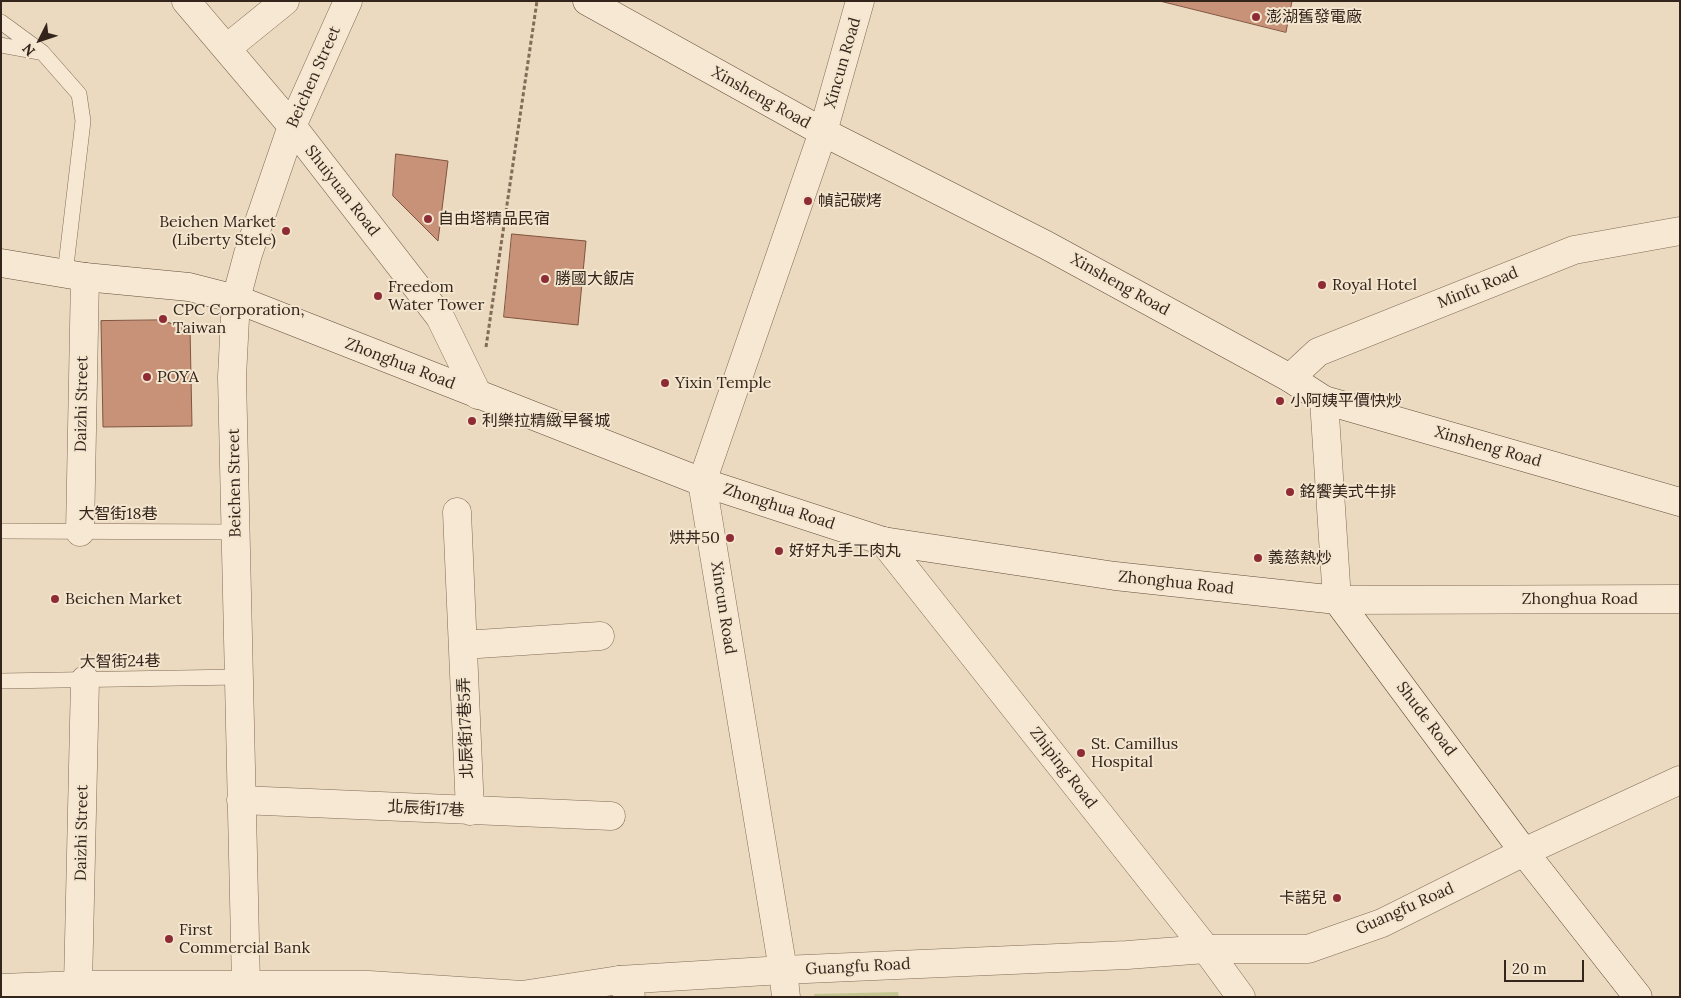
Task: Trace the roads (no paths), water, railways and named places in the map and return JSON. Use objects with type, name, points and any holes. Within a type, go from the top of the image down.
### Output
[{"type":"street","name":"Shuiyuan Road","points":[[186,1],[292,126],[440,317],[478,395]]},
{"type":"street","points":[[227,48],[284,1]]},
{"type":"street","name":"Beichen Street","points":[[246,985],[232,377],[236,299],[248,254],[292,126],[348,1]]},
{"type":"street","name":"Xinsheng Road","points":[[587,1],[823,132],[1046,245],[1290,378],[1324,400],[1680,502]]},
{"type":"street","name":"Xincun Road","points":[[786,997],[702,482],[823,132],[860,1]]},
{"type":"street","name":"Minfu Road","points":[[1290,378],[1318,352],[1574,250],[1680,231]]},
{"type":"street","name":"Zhonghua Road","points":[[1,263],[75,275],[189,287],[236,299],[702,482],[883,541],[1114,576],[1337,600],[1680,599]]},
{"type":"street","name":"Daizhi Street","points":[[75,275],[80,532]]},
{"type":"street","points":[[1324,400],[1337,600]]},
{"type":"street","name":"北辰街17巷5弄","points":[[457,512],[470,811]]},
{"type":"street","name":"Zhiping Road","points":[[883,541],[1242,997]]},
{"type":"street","name":"Shude Road","points":[[1337,600],[1524,852],[1638,997]]},
{"type":"street","points":[[463,645],[600,636]]},
{"type":"street","name":"Daizhi Street","points":[[78,985],[85,680]]},
{"type":"street","name":"Guangfu Road","points":[[1,988],[78,985],[369,985],[520,996],[625,988],[783,970],[1117,955],[1206,949],[1308,949],[1382,924],[1524,852],[1680,780]]},
{"type":"street","name":"北辰街17巷","points":[[242,800],[611,816]]},
{"type":"lane","points":[[1,22],[42,52],[79,94],[83,121],[75,275]]},
{"type":"lane","points":[[1,45],[42,52]]},
{"type":"lane","name":"大智街18巷","points":[[1,531],[236,532]]},
{"type":"lane","name":"大智街24巷","points":[[1,681],[239,677]]},
{"type":"place","name":"澎湖舊發電廠","points":[[1256,17]]},
{"type":"place","name":"幀記碳烤","points":[[808,201]]},
{"type":"place","name":"自由塔精品民宿","points":[[428,219]]},
{"type":"place","name":"Beichen Market (Liberty Stele)","points":[[286,231]]},
{"type":"place","name":"勝國大飯店","points":[[545,279]]},
{"type":"place","name":"Royal Hotel","points":[[1322,285]]},
{"type":"place","name":"Freedom Water Tower","points":[[378,296]]},
{"type":"place","name":"CPC Corporation, Taiwan","points":[[163,319]]},
{"type":"place","name":"POYA","points":[[147,377]]},
{"type":"place","name":"Yixin Temple","points":[[665,383]]},
{"type":"place","name":"小阿姨平價快炒","points":[[1280,401]]},
{"type":"place","name":"利樂拉精緻早餐城","points":[[472,421]]},
{"type":"place","name":"銘饗美式牛排","points":[[1290,492]]},
{"type":"place","name":"烘丼50","points":[[730,538]]},
{"type":"place","name":"好好丸手工肉丸","points":[[779,551]]},
{"type":"place","name":"義慈熱炒","points":[[1258,558]]},
{"type":"place","name":"Beichen Market","points":[[55,599]]},
{"type":"place","name":"St. Camillus Hospital","points":[[1081,753]]},
{"type":"place","name":"卡諾兒","points":[[1337,898]]},
{"type":"place","name":"First Commercial Bank","points":[[169,939]]}]
